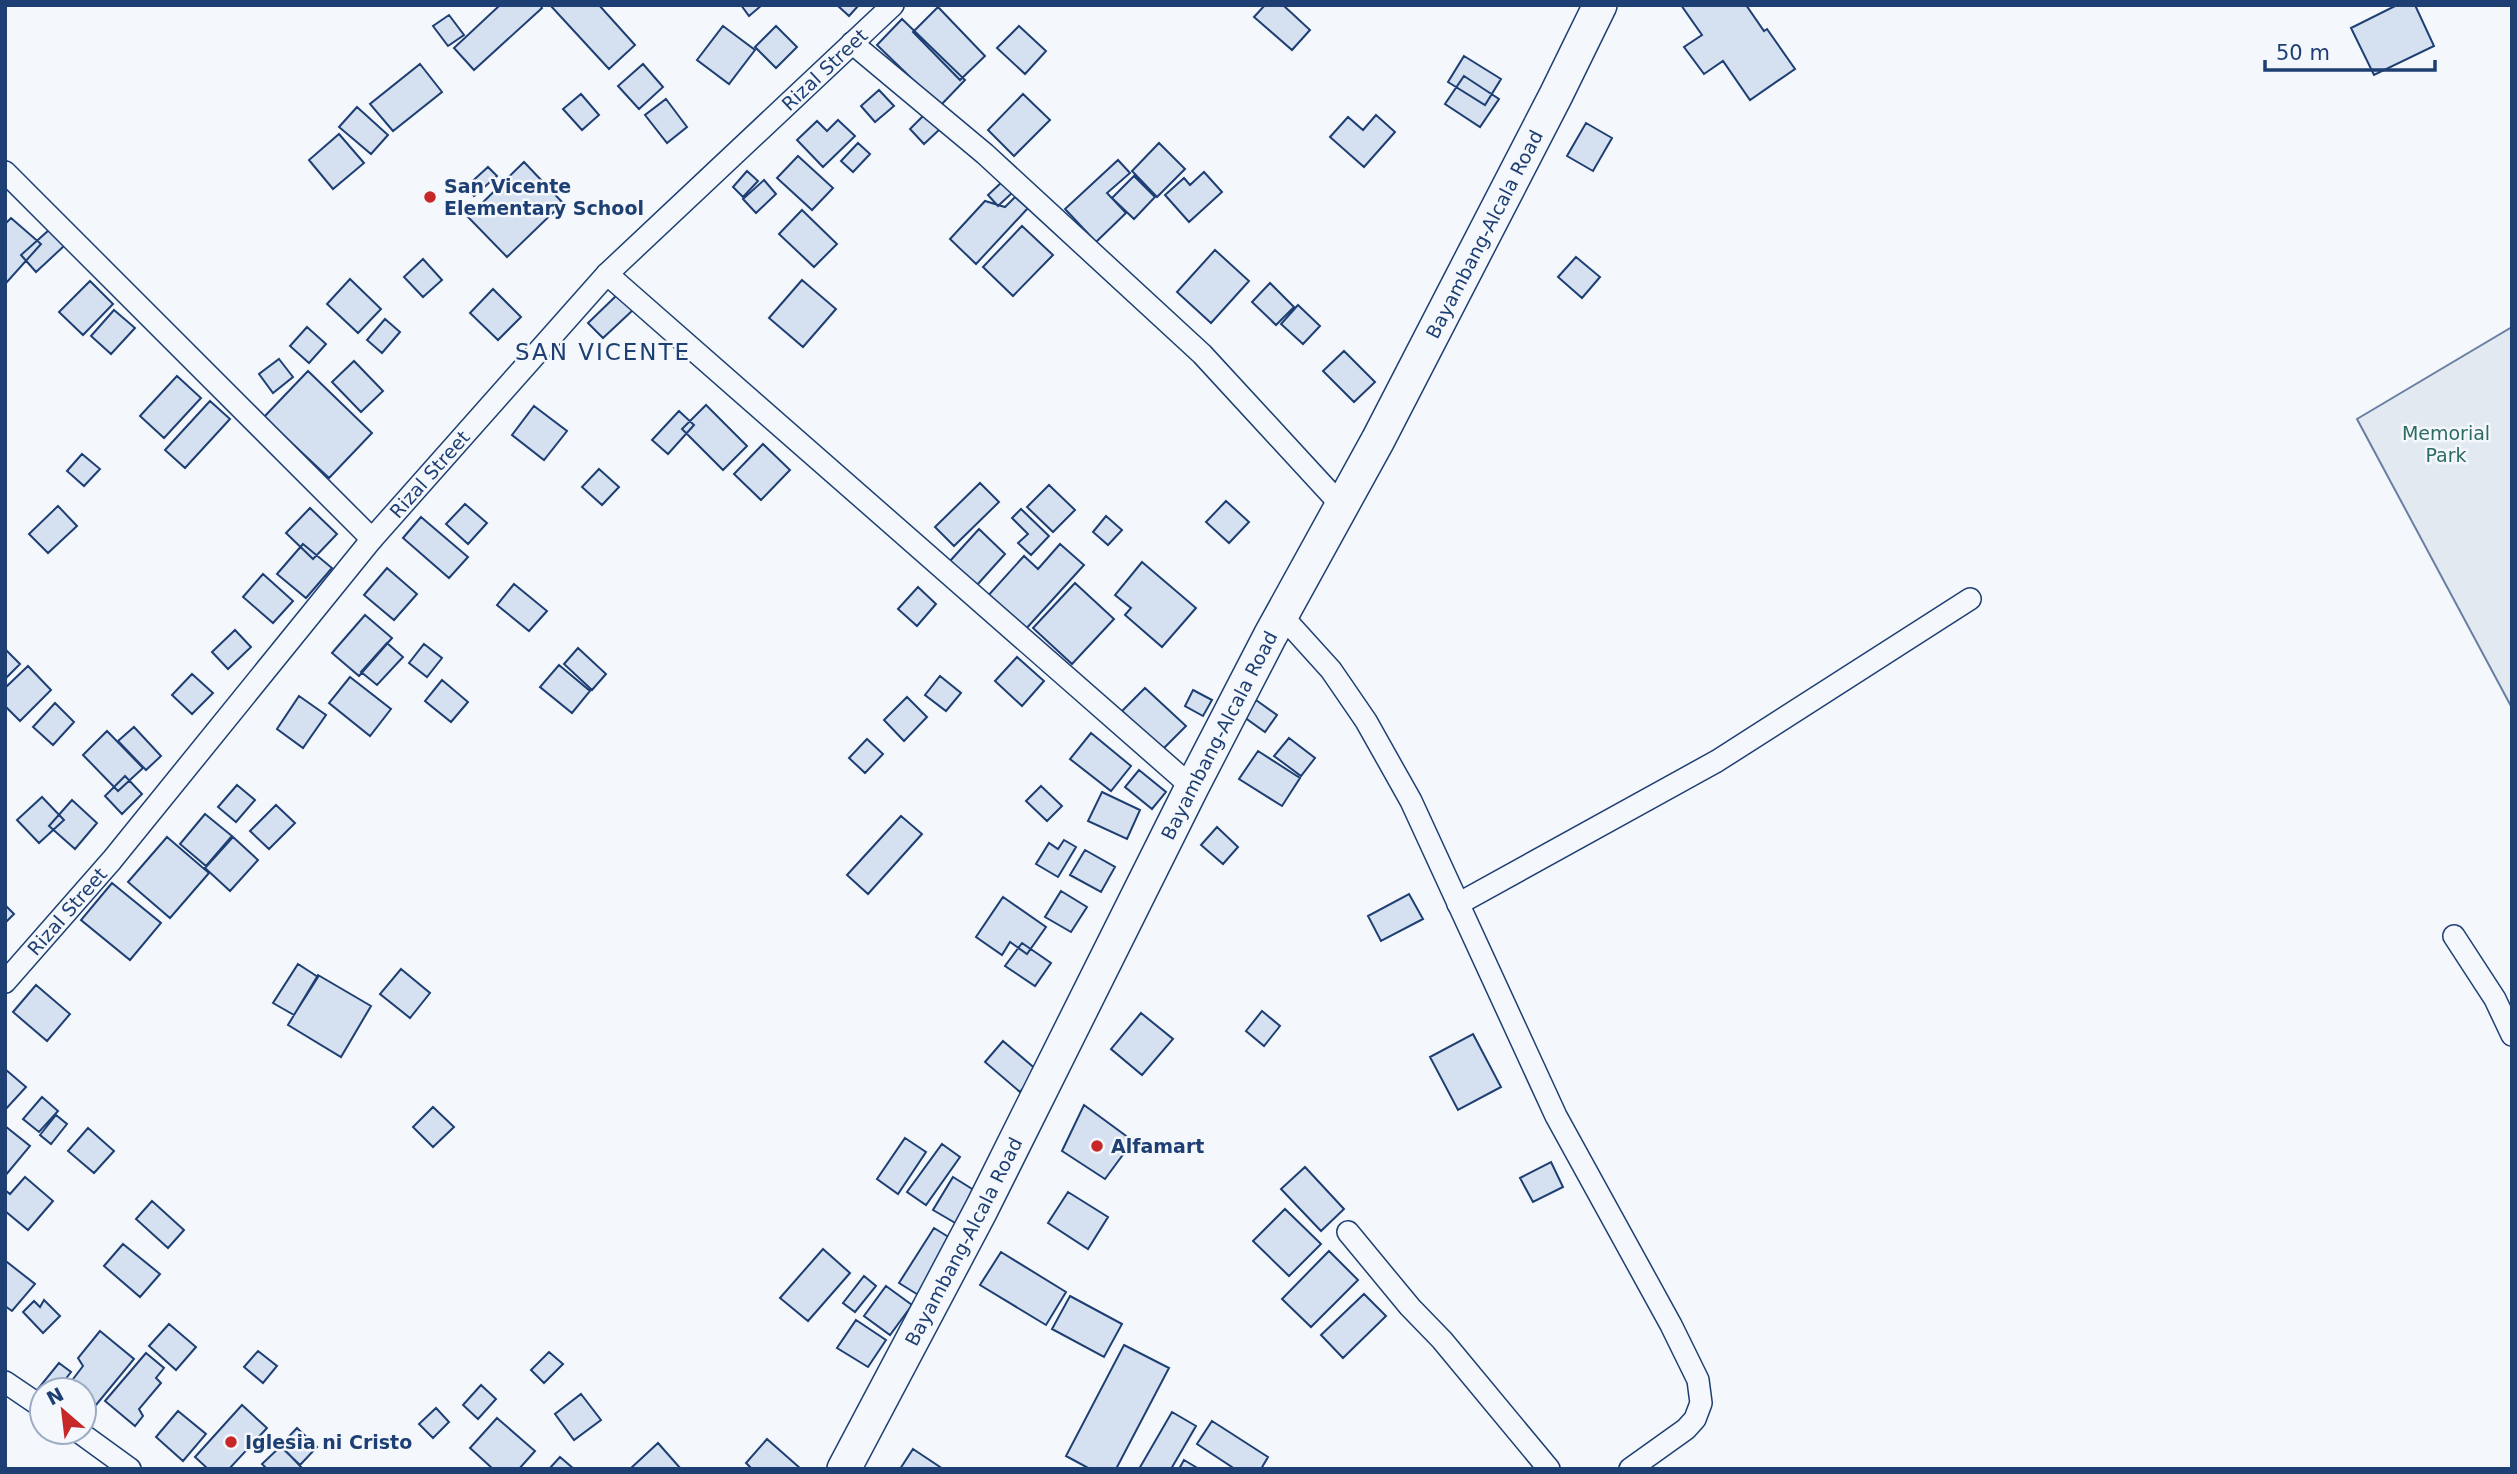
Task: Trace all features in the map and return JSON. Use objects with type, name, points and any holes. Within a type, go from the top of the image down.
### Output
[{"type":"main road","name":"Bayambang-Alcala Road","points":[[844,1469],[981,1210],[1192,787],[1270,636],[1283,617],[1342,506],[1600,5]]},
{"type":"street","name":"Rizal Street","points":[[5,982],[112,860],[372,539],[607,274],[893,5]]},
{"type":"street","points":[[852,43],[985,155],[1202,354],[1342,506]]},
{"type":"street","points":[[5,172],[372,539]]},
{"type":"street","points":[[607,274],[1192,787]]},
{"type":"street","points":[[1458,904],[1717,761],[1970,599]]},
{"type":"street","points":[[1283,617],[1331,670],[1366,721],[1411,801],[1556,1116],[1671,1325],[1698,1380],[1702,1403],[1695,1419],[1686,1429],[1630,1469]]},
{"type":"street","points":[[2454,936],[2495,999],[2512,1035]]},
{"type":"street","points":[[1348,1233],[1410,1307],[1442,1339],[1549,1469]]},
{"type":"street","points":[[5,1382],[28,1398]]},
{"type":"street","points":[[98,1446],[130,1469]]},
{"type":"green space","name":"Memorial Park","points":[[2512,327],[2512,708],[2357,419]]},
{"type":"building","points":[[500,5],[540,5],[542,8],[474,70],[454,48]]},
{"type":"building","points":[[550,5],[599,5],[635,45],[609,69]]},
{"type":"building","points":[[741,5],[762,5],[749,16]]},
{"type":"building","points":[[837,5],[859,5],[849,16]]},
{"type":"building","points":[[1265,5],[1283,5],[1310,30],[1292,50],[1254,17]]},
{"type":"building","points":[[1681,5],[1746,5],[1795,69],[1750,100],[1723,61],[1704,74],[1684,47],[1702,35]]},
{"type":"building","points":[[2397,5],[2415,5],[2434,46],[2374,75],[2351,28]]},
{"type":"building","points":[[938,7],[985,56],[960,80],[913,32]]},
{"type":"building","points":[[449,15],[464,35],[448,46],[433,26]]},
{"type":"building","points":[[902,19],[965,80],[940,106],[877,45]]},
{"type":"building","points":[[723,26],[755,50],[729,84],[697,60]]},
{"type":"building","points":[[776,26],[797,47],[776,68],[755,47]]},
{"type":"building","points":[[1019,26],[1046,51],[1025,74],[997,48]]},
{"type":"building","points":[[1464,56],[1501,79],[1485,105],[1448,82]]},
{"type":"building","points":[[420,64],[442,92],[393,131],[370,104]]},
{"type":"building","points":[[643,64],[663,87],[639,109],[618,86]]},
{"type":"building","points":[[1464,76],[1499,99],[1480,127],[1445,104]]},
{"type":"building","points":[[879,90],[894,106],[875,122],[861,106]]},
{"type":"building","points":[[581,94],[599,115],[582,130],[563,109]]},
{"type":"building","points":[[1023,94],[1050,120],[1014,156],[988,130]]},
{"type":"building","points":[[666,99],[687,127],[667,143],[645,115]]},
{"type":"building","points":[[357,107],[388,135],[371,154],[339,127]]},
{"type":"building","points":[[925,114],[940,129],[924,144],[910,129]]},
{"type":"building","points":[[1376,115],[1395,132],[1364,167],[1330,137],[1348,117],[1363,130]]},
{"type":"building","points":[[838,120],[855,136],[823,167],[797,140],[817,121],[827,131]]},
{"type":"building","points":[[1586,123],[1612,138],[1593,171],[1567,156]]},
{"type":"building","points":[[339,134],[364,163],[333,189],[309,160]]},
{"type":"building","points":[[858,143],[870,154],[853,172],[841,161]]},
{"type":"building","points":[[1159,143],[1185,169],[1157,197],[1132,171]]},
{"type":"building","points":[[798,156],[833,188],[812,210],[777,178]]},
{"type":"building","points":[[1118,160],[1130,173],[1107,193],[1126,213],[1096,242],[1065,209]]},
{"type":"building","points":[[524,162],[563,203],[507,257],[468,217]]},
{"type":"building","points":[[488,167],[497,176],[474,196],[466,187]]},
{"type":"building","points":[[747,171],[758,181],[743,197],[733,187]]},
{"type":"building","points":[[1204,172],[1222,192],[1189,222],[1165,195],[1184,178],[1190,185]]},
{"type":"building","points":[[1134,176],[1155,197],[1134,219],[1112,198]]},
{"type":"building","points":[[764,180],[776,194],[756,213],[743,199]]},
{"type":"building","points":[[1003,181],[1013,192],[998,206],[988,195]]},
{"type":"building","points":[[1015,197],[1028,208],[976,264],[950,239],[985,201],[1005,207]]},
{"type":"building","points":[[802,210],[837,244],[814,267],[779,234]]},
{"type":"building","points":[[11,218],[41,244],[7,282],[5,224]]},
{"type":"building","points":[[1022,226],[1053,255],[1013,296],[983,267]]},
{"type":"building","points":[[49,230],[64,246],[36,272],[21,255]]},
{"type":"building","points":[[1215,250],[1249,281],[1211,323],[1177,292]]},
{"type":"building","points":[[1576,257],[1600,277],[1582,298],[1558,277]]},
{"type":"building","points":[[423,259],[442,280],[423,297],[404,277]]},
{"type":"building","points":[[350,279],[381,309],[358,333],[327,304]]},
{"type":"building","points":[[802,280],[836,309],[803,347],[769,318]]},
{"type":"building","points":[[90,281],[113,304],[83,335],[59,312]]},
{"type":"building","points":[[1270,283],[1294,307],[1276,325],[1252,302]]},
{"type":"building","points":[[493,289],[521,317],[498,340],[470,313]]},
{"type":"building","points":[[618,294],[633,310],[603,338],[588,323]]},
{"type":"building","points":[[1298,305],[1320,326],[1303,344],[1281,324]]},
{"type":"building","points":[[114,310],[135,328],[111,354],[91,336]]},
{"type":"building","points":[[385,319],[400,332],[382,353],[367,340]]},
{"type":"building","points":[[307,327],[326,344],[309,363],[290,346]]},
{"type":"building","points":[[1344,351],[1375,382],[1354,402],[1323,371]]},
{"type":"building","points":[[279,359],[293,377],[273,393],[259,374]]},
{"type":"building","points":[[354,361],[383,391],[361,412],[332,382]]},
{"type":"building","points":[[308,371],[372,433],[329,478],[264,417]]},
{"type":"building","points":[[177,376],[201,398],[164,438],[140,416]]},
{"type":"building","points":[[210,401],[230,419],[185,468],[165,450]]},
{"type":"building","points":[[706,405],[747,446],[723,470],[682,429]]},
{"type":"building","points":[[534,406],[567,431],[544,460],[512,435]]},
{"type":"building","points":[[679,411],[694,425],[668,454],[652,440]]},
{"type":"building","points":[[763,444],[790,470],[761,500],[734,474]]},
{"type":"building","points":[[82,454],[100,469],[84,486],[67,471]]},
{"type":"building","points":[[599,469],[619,487],[602,505],[582,487]]},
{"type":"building","points":[[980,483],[999,502],[954,546],[935,527]]},
{"type":"building","points":[[1049,485],[1075,510],[1053,532],[1027,507]]},
{"type":"building","points":[[1226,501],[1249,522],[1229,543],[1206,522]]},
{"type":"building","points":[[465,504],[487,523],[468,544],[446,524]]},
{"type":"building","points":[[58,506],[77,526],[48,553],[29,534]]},
{"type":"building","points":[[310,508],[337,534],[313,559],[286,533]]},
{"type":"building","points":[[1021,509],[1049,536],[1031,555],[1018,543],[1028,534],[1012,518]]},
{"type":"building","points":[[1106,516],[1122,530],[1108,545],[1093,532]]},
{"type":"building","points":[[421,517],[468,557],[449,578],[403,538]]},
{"type":"building","points":[[979,529],[1005,554],[977,585],[950,561]]},
{"type":"building","points":[[303,544],[332,568],[306,598],[277,574]]},
{"type":"building","points":[[1060,544],[1084,565],[1024,631],[986,598],[1024,556],[1038,569]]},
{"type":"building","points":[[1142,562],[1196,608],[1162,647],[1125,615],[1131,608],[1115,595]]},
{"type":"building","points":[[387,568],[417,594],[394,620],[364,595]]},
{"type":"building","points":[[263,574],[293,601],[273,623],[243,597]]},
{"type":"building","points":[[1075,583],[1114,619],[1072,664],[1033,628]]},
{"type":"building","points":[[514,584],[547,611],[529,631],[497,605]]},
{"type":"building","points":[[918,587],[936,604],[917,626],[898,609]]},
{"type":"building","points":[[365,615],[392,638],[359,676],[332,653]]},
{"type":"building","points":[[235,630],[251,647],[228,669],[212,652]]},
{"type":"building","points":[[387,643],[403,657],[377,685],[361,672]]},
{"type":"building","points":[[424,644],[442,658],[427,677],[409,663]]},
{"type":"building","points":[[578,648],[606,674],[592,690],[564,664]]},
{"type":"building","points":[[5,649],[20,664],[5,679]]},
{"type":"building","points":[[1017,657],[1044,681],[1022,706],[995,681]]},
{"type":"building","points":[[559,665],[590,691],[572,713],[540,687]]},
{"type":"building","points":[[28,666],[51,690],[20,721],[5,706],[5,688]]},
{"type":"building","points":[[192,674],[213,693],[192,714],[172,695]]},
{"type":"building","points":[[940,676],[961,693],[946,711],[925,695]]},
{"type":"building","points":[[350,677],[391,709],[370,736],[329,703]]},
{"type":"building","points":[[442,680],[468,702],[451,722],[425,701]]},
{"type":"building","points":[[1145,688],[1186,726],[1162,750],[1122,711]]},
{"type":"building","points":[[1193,690],[1212,700],[1203,716],[1185,706]]},
{"type":"building","points":[[299,696],[326,715],[303,748],[277,729]]},
{"type":"building","points":[[907,697],[927,717],[904,741],[884,720]]},
{"type":"building","points":[[1256,700],[1277,715],[1265,732],[1244,717]]},
{"type":"building","points":[[55,703],[74,722],[53,745],[33,727]]},
{"type":"building","points":[[134,727],[161,756],[146,770],[118,741]]},
{"type":"building","points":[[107,731],[143,768],[118,791],[83,755]]},
{"type":"building","points":[[1091,733],[1131,766],[1111,791],[1070,759]]},
{"type":"building","points":[[1289,738],[1315,758],[1301,776],[1274,756]]},
{"type":"building","points":[[867,739],[883,754],[865,773],[849,758]]},
{"type":"building","points":[[1258,751],[1300,778],[1282,806],[1239,779]]},
{"type":"building","points":[[1139,770],[1166,792],[1152,809],[1125,787]]},
{"type":"building","points":[[125,776],[142,794],[122,814],[105,796]]},
{"type":"building","points":[[237,785],[255,800],[236,822],[218,807]]},
{"type":"building","points":[[1041,786],[1062,806],[1047,821],[1026,801]]},
{"type":"building","points":[[1102,792],[1140,810],[1127,839],[1088,821]]},
{"type":"building","points":[[42,797],[64,820],[39,843],[17,820]]},
{"type":"building","points":[[72,800],[97,823],[75,849],[49,826]]},
{"type":"building","points":[[276,805],[295,823],[269,849],[250,831]]},
{"type":"building","points":[[205,814],[232,836],[206,866],[180,844]]},
{"type":"building","points":[[901,816],[922,834],[868,894],[847,875]]},
{"type":"building","points":[[1217,827],[1238,847],[1223,864],[1201,845]]},
{"type":"building","points":[[167,837],[209,873],[170,918],[128,882]]},
{"type":"building","points":[[233,837],[258,860],[230,891],[205,868]]},
{"type":"building","points":[[1064,840],[1076,847],[1058,877],[1036,864],[1049,843],[1058,849]]},
{"type":"building","points":[[1085,850],[1115,867],[1101,892],[1070,875]]},
{"type":"building","points":[[112,883],[161,923],[130,960],[81,920]]},
{"type":"building","points":[[1061,891],[1087,907],[1071,932],[1045,917]]},
{"type":"building","points":[[1409,894],[1423,919],[1381,941],[1368,916]]},
{"type":"building","points":[[1003,897],[1046,927],[1027,954],[1010,942],[1002,955],[976,937]]},
{"type":"building","points":[[5,905],[14,914],[5,923]]},
{"type":"building","points":[[1022,943],[1051,963],[1035,986],[1005,966]]},
{"type":"building","points":[[298,964],[318,977],[294,1015],[273,1003]]},
{"type":"building","points":[[401,969],[430,993],[410,1018],[380,994]]},
{"type":"building","points":[[318,975],[371,1006],[341,1057],[288,1025]]},
{"type":"building","points":[[36,985],[70,1014],[47,1041],[13,1012]]},
{"type":"building","points":[[1262,1011],[1280,1026],[1264,1046],[1246,1031]]},
{"type":"building","points":[[1141,1013],[1173,1039],[1142,1075],[1111,1049]]},
{"type":"building","points":[[1473,1034],[1501,1087],[1458,1110],[1430,1057]]},
{"type":"building","points":[[1003,1041],[1038,1071],[1020,1092],[985,1062]]},
{"type":"building","points":[[5,1069],[26,1087],[5,1110]]},
{"type":"building","points":[[42,1097],[58,1111],[39,1132],[23,1119]]},
{"type":"building","name":"Alfamart","points":[[1084,1105],[1133,1141],[1105,1179],[1062,1151]]},
{"type":"building","points":[[433,1107],[454,1127],[433,1147],[413,1127]]},
{"type":"building","points":[[56,1115],[67,1124],[51,1144],[40,1135]]},
{"type":"building","points":[[5,1126],[30,1146],[5,1176]]},
{"type":"building","points":[[88,1128],[114,1151],[94,1173],[68,1151]]},
{"type":"building","points":[[905,1138],[926,1152],[898,1194],[877,1179]]},
{"type":"building","points":[[942,1144],[960,1157],[926,1205],[907,1192]]},
{"type":"building","points":[[1551,1162],[1563,1187],[1533,1202],[1520,1178]]},
{"type":"building","points":[[1305,1167],[1344,1209],[1321,1231],[1281,1189]]},
{"type":"building","points":[[25,1177],[53,1201],[28,1230],[5,1211],[5,1190],[10,1194]]},
{"type":"building","points":[[953,1177],[977,1192],[957,1224],[933,1210]]},
{"type":"building","points":[[1068,1192],[1108,1217],[1088,1249],[1048,1223]]},
{"type":"building","points":[[152,1201],[184,1230],[168,1248],[136,1219]]},
{"type":"building","points":[[1285,1209],[1321,1244],[1289,1276],[1253,1241]]},
{"type":"building","points":[[934,1228],[955,1241],[920,1296],[899,1283]]},
{"type":"building","points":[[123,1244],[160,1274],[140,1297],[104,1266]]},
{"type":"building","points":[[823,1249],[850,1273],[808,1321],[780,1298]]},
{"type":"building","points":[[1329,1251],[1358,1280],[1311,1327],[1282,1299]]},
{"type":"building","points":[[1001,1252],[1066,1292],[1046,1325],[980,1285]]},
{"type":"building","points":[[7,1262],[35,1284],[12,1311],[5,1306]]},
{"type":"building","points":[[864,1276],[876,1286],[855,1312],[843,1303]]},
{"type":"building","points":[[886,1286],[912,1305],[890,1335],[864,1316]]},
{"type":"building","points":[[1364,1294],[1386,1316],[1343,1358],[1321,1335]]},
{"type":"building","points":[[1070,1296],[1122,1324],[1104,1357],[1052,1329]]},
{"type":"building","points":[[44,1300],[60,1316],[43,1333],[23,1312],[34,1301],[40,1307]]},
{"type":"building","points":[[856,1320],[886,1340],[868,1367],[837,1348]]},
{"type":"building","points":[[169,1324],[196,1347],[176,1370],[149,1346]]},
{"type":"building","points":[[100,1331],[134,1359],[98,1403],[98,1376],[75,1376],[83,1366],[78,1358]]},
{"type":"building","points":[[1124,1345],[1169,1368],[1116,1469],[1090,1469],[1066,1456]]},
{"type":"building","points":[[258,1351],[277,1366],[263,1383],[244,1367]]},
{"type":"building","points":[[549,1352],[563,1364],[544,1383],[531,1370]]},
{"type":"building","points":[[146,1353],[164,1368],[156,1378],[161,1383],[139,1409],[143,1416],[135,1426],[105,1401]]},
{"type":"building","points":[[59,1363],[71,1372],[68,1376],[48,1376]]},
{"type":"building","points":[[481,1385],[496,1399],[478,1419],[463,1405]]},
{"type":"building","points":[[581,1394],[601,1420],[574,1440],[555,1414]]},
{"type":"building","name":"Iglesia ni Cristo","points":[[242,1405],[267,1428],[229,1469],[208,1469],[195,1457]]},
{"type":"building","points":[[436,1408],[449,1422],[433,1438],[419,1424]]},
{"type":"building","points":[[178,1411],[206,1434],[183,1461],[156,1437]]},
{"type":"building","points":[[1172,1412],[1196,1426],[1171,1469],[1139,1469]]},
{"type":"building","points":[[497,1418],[535,1451],[519,1469],[493,1469],[470,1448]]},
{"type":"building","points":[[1212,1421],[1268,1457],[1261,1469],[1235,1469],[1197,1444]]},
{"type":"building","points":[[297,1428],[317,1447],[300,1465],[280,1446]]},
{"type":"building","points":[[767,1439],[801,1469],[752,1469],[746,1463]]},
{"type":"building","points":[[658,1443],[681,1469],[630,1469]]},
{"type":"building","points":[[281,1446],[303,1469],[267,1469],[262,1464]]},
{"type":"building","points":[[913,1449],[943,1469],[900,1469]]},
{"type":"building","points":[[560,1457],[574,1469],[549,1469]]},
{"type":"building","points":[[1184,1460],[1199,1469],[1179,1469]]},
{"type":"place","name":"San Vicente Elementary School","points":[[430,197]]},
{"type":"place","name":"Alfamart","points":[[1097,1146]]},
{"type":"place","name":"Iglesia ni Cristo","points":[[231,1442]]},
{"type":"district","name":"SAN VICENTE","points":[[603,352]]}]
